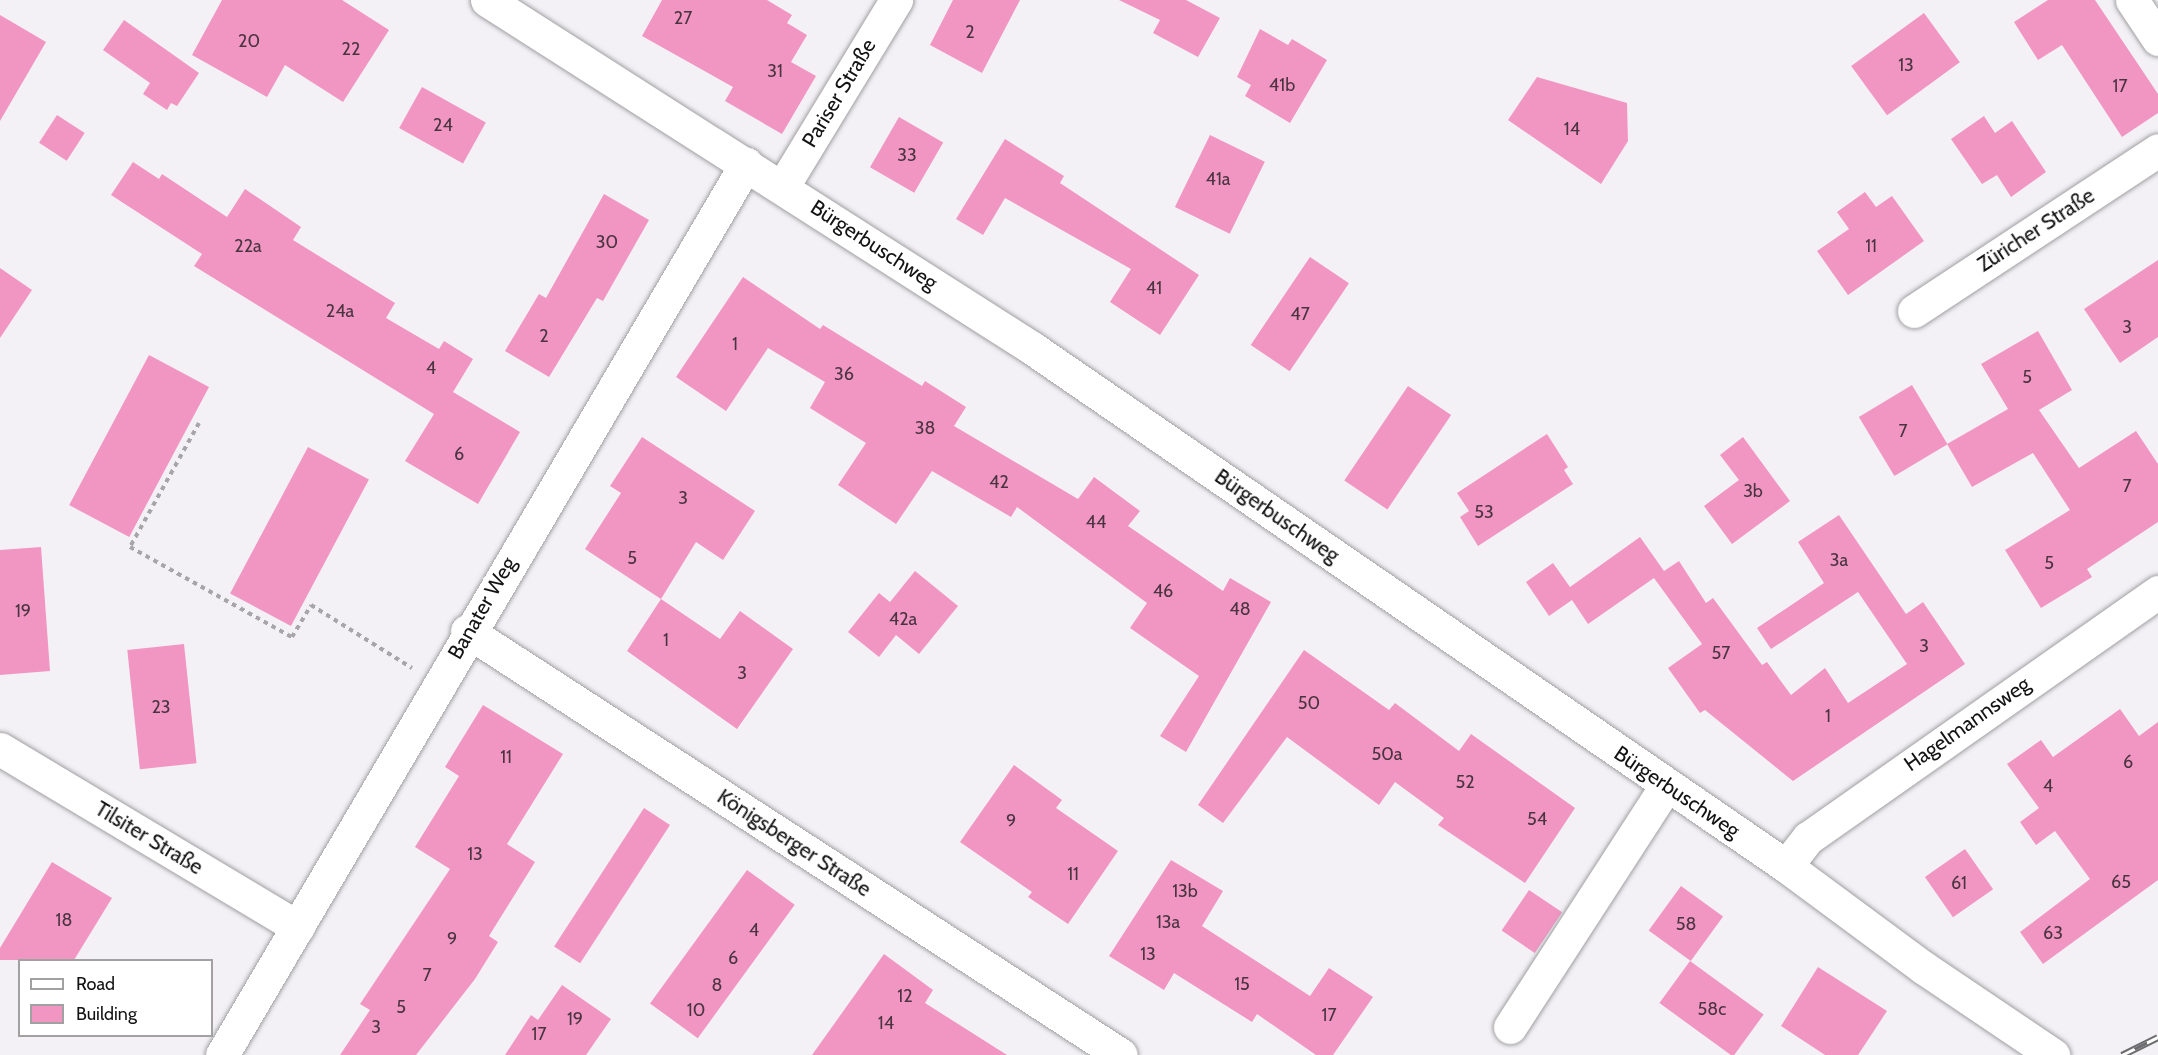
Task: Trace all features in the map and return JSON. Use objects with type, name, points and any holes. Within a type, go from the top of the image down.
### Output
[{"type":"street","name":"Bürgerbuschweg","points":[[487,0],[783,186],[1032,348],[1666,786],[1786,866],[1924,968],[2053,1055]]},
{"type":"street","name":"Pariser Straße","points":[[783,186],[896,0]]},
{"type":"street","points":[[2132,0],[2158,39]]},
{"type":"street","name":"Züricher Straße","points":[[1914,310],[2158,150]]},
{"type":"street","name":"Banater Weg","points":[[222,1055],[467,631],[746,164]]},
{"type":"street","name":"Hagelmannsweg","points":[[1786,866],[1817,831],[2158,592]]},
{"type":"street","name":"Königsberger Straße","points":[[467,631],[1121,1055]]},
{"type":"street","name":"Tilsiter Straße","points":[[0,749],[297,927]]},
{"type":"street","points":[[1510,1027],[1666,786]]},
{"type":"path","points":[[199,423],[130,547],[292,637],[311,605],[438,684]]},
{"type":"building","points":[[222,0],[342,0],[389,30],[343,102],[285,65],[267,97],[192,55]]},
{"type":"building","points":[[662,0],[767,0],[792,15],[787,23],[807,35],[791,62],[816,76],[782,134],[725,101],[733,87],[642,36]]},
{"type":"building","points":[[953,0],[1020,0],[982,73],[930,45]]},
{"type":"building","points":[[1119,0],[1186,0],[1220,18],[1198,57],[1153,33],[1160,20]]},
{"type":"building","points":[[2048,0],[2095,0],[2158,94],[2158,113],[2122,137],[2062,45],[2038,60],[2014,22]]},
{"type":"building","points":[[1924,13],[1960,62],[1887,115],[1851,66]]},
{"type":"building","points":[[0,15],[46,42],[0,121]]},
{"type":"building","points":[[124,20],[199,73],[177,106],[171,103],[167,110],[143,94],[150,83],[103,50]]},
{"type":"building","points":[[1260,29],[1288,45],[1292,39],[1327,60],[1290,123],[1245,96],[1251,85],[1237,77]]},
{"type":"building","points":[[1537,77],[1627,103],[1628,141],[1601,184],[1508,120]]},
{"type":"building","points":[[422,87],[486,122],[463,163],[399,128]]},
{"type":"building","points":[[57,115],[85,133],[67,161],[39,143]]},
{"type":"building","points":[[1984,116],[1995,133],[2012,121],[2046,172],[2011,197],[1997,175],[1982,184],[1951,139]]},
{"type":"building","points":[[899,117],[943,142],[914,193],[870,167]]},
{"type":"building","points":[[1210,135],[1265,162],[1230,234],[1175,207]]},
{"type":"building","points":[[1005,139],[1064,176],[1060,183],[1199,275],[1160,335],[1110,302],[1131,269],[1005,198],[983,235],[956,219]]},
{"type":"building","points":[[133,162],[159,179],[162,174],[227,217],[245,189],[301,227],[293,240],[395,303],[386,318],[439,349],[444,341],[473,359],[453,392],[520,432],[478,504],[405,461],[434,414],[194,266],[202,254],[111,195]]},
{"type":"building","points":[[1865,192],[1876,207],[1892,196],[1924,241],[1848,295],[1817,251],[1849,229],[1837,212]]},
{"type":"building","points":[[604,194],[649,220],[603,301],[597,298],[549,377],[505,351],[539,294],[546,298]]},
{"type":"building","points":[[1310,257],[1349,283],[1290,371],[1251,345]]},
{"type":"building","points":[[2158,260],[2158,337],[2120,363],[2084,309]]},
{"type":"building","points":[[0,268],[32,290],[0,338]]},
{"type":"building","points":[[743,277],[820,329],[823,325],[922,386],[925,381],[966,407],[954,426],[1078,499],[1094,477],[1140,511],[1128,526],[1223,591],[1230,578],[1271,602],[1186,752],[1160,736],[1199,676],[1130,628],[1147,603],[1017,507],[1011,517],[932,471],[896,524],[838,485],[866,443],[810,408],[825,382],[768,348],[726,411],[676,377]]},
{"type":"building","points":[[2038,331],[2072,390],[2039,410],[2079,468],[2136,431],[2158,464],[2158,522],[2087,569],[2092,577],[2041,608],[2005,550],[2070,510],[2033,453],[1972,487],[1947,444],[2008,409],[1981,364]]},
{"type":"building","points":[[149,355],[209,387],[129,537],[69,505]]},
{"type":"building","points":[[1912,385],[1948,444],[1894,476],[1859,417]]},
{"type":"building","points":[[1408,386],[1451,415],[1387,510],[1344,481]]},
{"type":"building","points":[[1547,434],[1568,467],[1564,470],[1573,484],[1478,546],[1460,517],[1469,511],[1457,493]]},
{"type":"building","points":[[642,437],[755,511],[723,560],[696,542],[661,599],[585,549],[621,493],[610,486]]},
{"type":"building","points":[[1743,437],[1790,501],[1732,544],[1704,506],[1739,480],[1720,455]]},
{"type":"building","points":[[308,447],[369,479],[291,626],[230,594]]},
{"type":"building","points":[[1839,515],[1906,614],[1923,602],[1965,664],[1793,781],[1705,710],[1700,713],[1668,668],[1702,644],[1654,578],[1588,624],[1572,600],[1549,616],[1526,582],[1553,563],[1570,587],[1640,537],[1664,571],[1679,561],[1706,603],[1713,598],[1762,665],[1767,662],[1791,695],[1825,668],[1848,703],[1907,664],[1858,592],[1771,649],[1757,628],[1824,583],[1798,542]]},
{"type":"building","points":[[41,547],[50,671],[0,675],[0,550]]},
{"type":"building","points":[[915,571],[958,606],[919,654],[896,635],[879,657],[848,632],[879,593],[890,602]]},
{"type":"building","points":[[661,599],[720,639],[740,611],[793,649],[737,729],[627,651]]},
{"type":"building","points":[[184,644],[197,763],[140,769],[127,650]]},
{"type":"building","points":[[1304,650],[1389,710],[1395,703],[1459,751],[1471,734],[1575,808],[1525,883],[1438,825],[1444,818],[1395,782],[1379,805],[1287,737],[1223,823],[1198,805]]},
{"type":"building","points":[[483,705],[563,754],[507,844],[535,862],[489,936],[498,942],[475,979],[416,1055],[340,1055],[370,1010],[360,1004],[450,869],[415,847],[459,776],[445,767]]},
{"type":"building","points":[[2120,709],[2139,736],[2158,722],[2158,880],[2043,964],[2020,932],[2090,879],[2055,831],[2036,845],[2020,822],[2039,808],[2007,764],[2041,740],[2053,757]]},
{"type":"building","points":[[1014,765],[1062,800],[1056,808],[1118,851],[1068,924],[1028,897],[1032,892],[960,842]]},
{"type":"building","points":[[644,808],[670,825],[580,963],[554,946]]},
{"type":"building","points":[[1965,849],[1993,889],[1953,917],[1925,877]]},
{"type":"building","points":[[1171,860],[1223,891],[1202,926],[1310,996],[1329,968],[1373,997],[1333,1055],[1316,1055],[1257,1014],[1252,1022],[1174,973],[1164,990],[1109,956]]},
{"type":"building","points":[[52,862],[112,898],[75,959],[0,960],[0,948]]},
{"type":"building","points":[[747,870],[795,905],[698,1038],[650,1003]]},
{"type":"building","points":[[1681,886],[1723,917],[1691,961],[1649,930]]},
{"type":"building","points":[[1529,890],[1562,912],[1535,953],[1502,931]]},
{"type":"building","points":[[884,954],[933,990],[925,1003],[1007,1055],[812,1055]]},
{"type":"building","points":[[1690,961],[1764,1014],[1734,1055],[1731,1055],[1659,1003]]},
{"type":"building","points":[[1818,967],[1887,1011],[1858,1055],[1825,1055],[1781,1026]]},
{"type":"building","points":[[562,985],[611,1019],[586,1055],[505,1055],[531,1015],[538,1020]]},
{"type":"railway","points":[[2122,1055],[2158,1037]]}]
